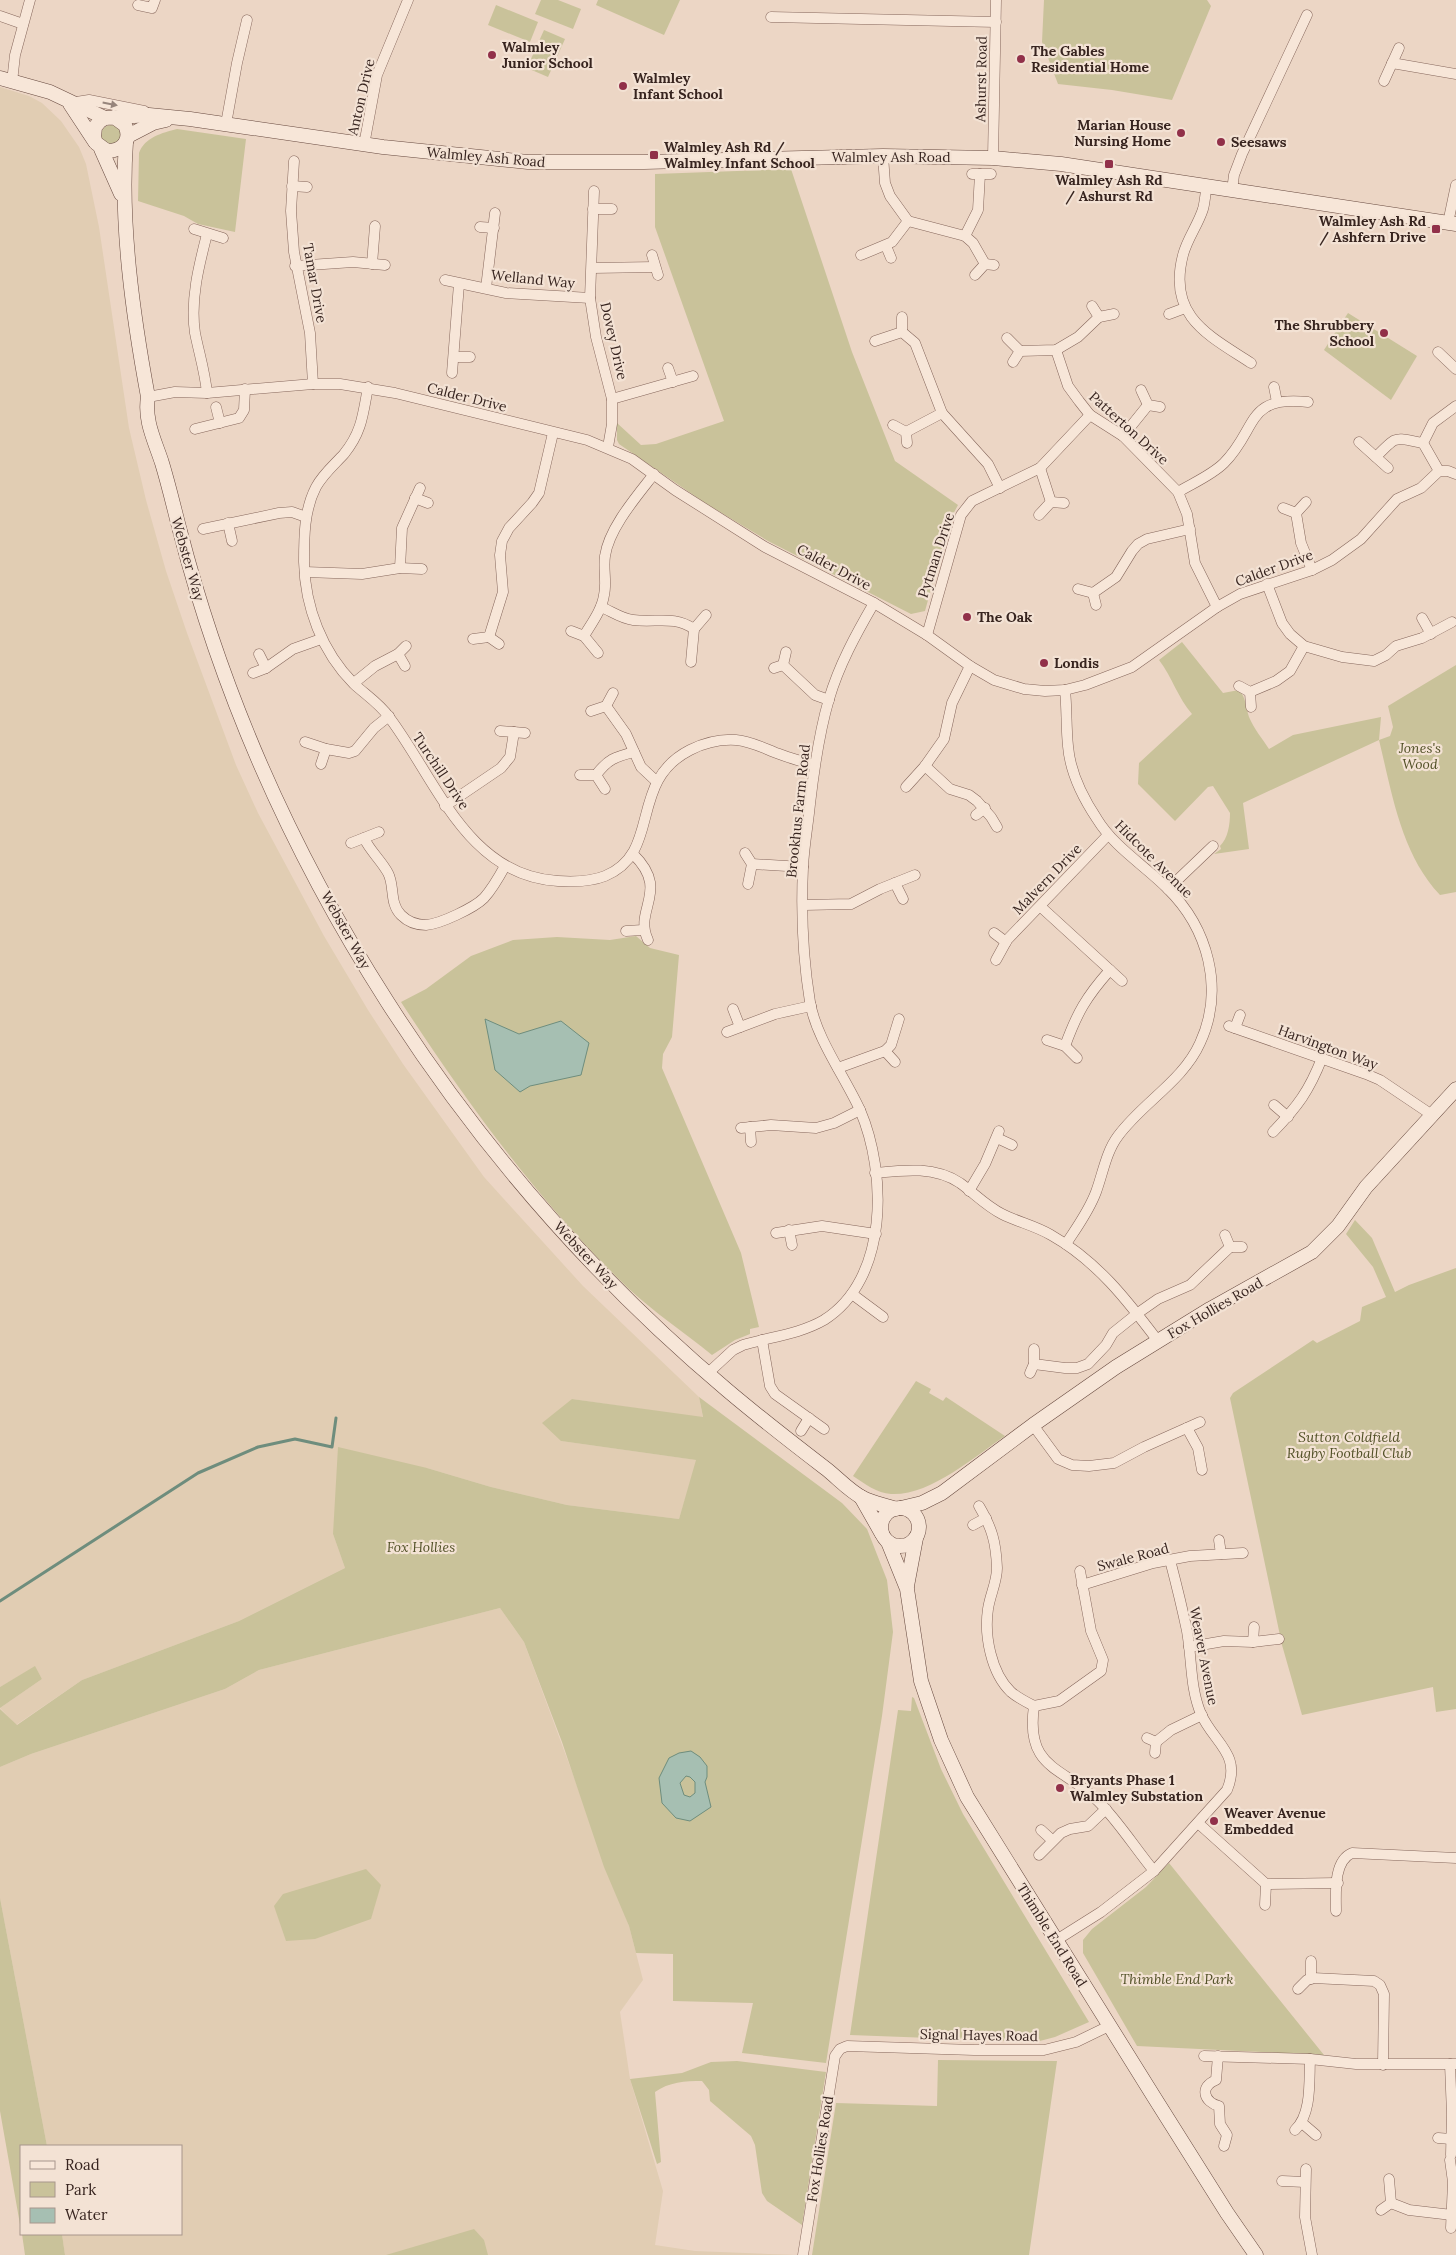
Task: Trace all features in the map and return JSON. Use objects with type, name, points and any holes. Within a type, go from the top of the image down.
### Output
[{"type":"street","points":[[4,80],[15,54],[30,0]]},
{"type":"street","points":[[138,5],[152,8],[155,0]]},
{"type":"street","name":"Anton Drive","points":[[364,145],[377,75],[408,0]]},
{"type":"street","name":"Ashurst Road","points":[[993,158],[996,0]]},
{"type":"street","points":[[1232,191],[1234,175],[1242,154],[1307,15]]},
{"type":"street","points":[[0,16],[23,24]]},
{"type":"street","points":[[771,16],[996,22]]},
{"type":"street","points":[[226,124],[247,20]]},
{"type":"street","points":[[1384,81],[1399,48]]},
{"type":"street","points":[[1392,63],[1456,74]]},
{"type":"street","name":"Walmley Ash Road","points":[[4,80],[50,92],[69,103],[109,118],[149,115],[226,124],[364,145],[528,162],[644,162],[883,156],[993,158],[1061,164],[1452,224]]},
{"type":"street","name":"Walmley Ash Road","points":[[69,103],[89,100],[144,111],[149,115]]},
{"type":"street","name":"Walmley Ash Road","points":[[69,103],[98,146]]},
{"type":"street","points":[[109,118],[125,125],[127,139],[120,149],[114,151],[98,146],[94,137],[95,127],[109,118]]},
{"type":"street","name":"Walmley Ash Road","points":[[127,139],[153,123],[174,118]]},
{"type":"street","name":"Webster Way","points":[[127,139],[123,199],[132,284],[148,397],[147,419],[204,613],[226,676],[278,800],[307,860],[343,927],[412,1038],[453,1098],[500,1159],[597,1268],[646,1318],[771,1428],[862,1497],[899,1508]]},
{"type":"street","name":"Webster Way","points":[[98,146],[123,199]]},
{"type":"street","points":[[883,156],[885,183],[890,196],[908,221],[965,236],[973,243],[989,264],[975,275]]},
{"type":"street","name":"Tamar Drive","points":[[294,161],[291,211],[295,266],[310,333],[313,384]]},
{"type":"street","points":[[965,236],[978,210],[981,174]]},
{"type":"street","points":[[1452,224],[1456,185]]},
{"type":"street","points":[[292,186],[307,187]]},
{"type":"street","points":[[1207,187],[1203,210],[1182,255],[1181,288],[1185,308],[1195,324],[1206,334],[1251,363]]},
{"type":"street","name":"Dovey Drive","points":[[594,191],[590,298],[596,337],[612,399],[612,424],[608,448]]},
{"type":"street","points":[[593,209],[612,209]]},
{"type":"street","points":[[486,288],[496,213]]},
{"type":"street","points":[[861,255],[892,242],[908,221]]},
{"type":"street","points":[[372,264],[375,226]]},
{"type":"street","points":[[480,227],[494,228]]},
{"type":"street","points":[[194,229],[223,238]]},
{"type":"street","points":[[207,234],[200,260],[194,304],[195,332],[207,393]]},
{"type":"street","points":[[886,246],[891,258]]},
{"type":"street","points":[[592,268],[656,271],[652,255]]},
{"type":"street","points":[[295,266],[353,262],[385,265]]},
{"type":"street","name":"Welland Way","points":[[445,280],[506,293],[590,298]]},
{"type":"street","points":[[452,373],[459,284]]},
{"type":"street","points":[[1092,306],[1099,317]]},
{"type":"street","points":[[1169,314],[1185,308]]},
{"type":"street","points":[[1007,338],[1020,351],[1056,350],[1078,337],[1099,317],[1114,314]]},
{"type":"street","points":[[902,317],[902,332],[915,343],[942,413],[988,464],[1000,488]]},
{"type":"street","points":[[875,341],[902,332]]},
{"type":"street","name":"Patterton Drive","points":[[1056,350],[1068,386],[1090,415],[1123,436],[1178,492],[1190,529],[1198,574],[1217,607]]},
{"type":"street","points":[[1013,362],[1020,351]]},
{"type":"street","points":[[1438,352],[1456,369]]},
{"type":"street","points":[[454,357],[470,357]]},
{"type":"street","points":[[668,368],[673,382]]},
{"type":"street","points":[[612,399],[693,376]]},
{"type":"street","name":"Calder Drive","points":[[148,397],[175,392],[207,393],[313,384],[340,384],[368,387],[587,440],[632,459],[675,490],[765,547],[874,604],[926,634],[970,666],[994,680],[1024,689],[1065,690],[1092,683],[1132,667],[1217,607],[1240,594],[1312,570],[1332,560],[1361,539],[1390,505],[1421,488],[1439,472]]},
{"type":"street","name":"Turchill Drive","points":[[368,387],[362,424],[345,452],[321,478],[315,488],[306,517],[306,591],[321,639],[339,667],[354,684],[389,716],[445,806],[476,842],[505,866],[527,876],[545,880],[574,882],[606,875],[633,854],[640,842],[649,798],[656,781],[668,765],[681,755],[708,743],[723,740],[739,740],[814,765]]},
{"type":"street","points":[[1274,387],[1277,402]]},
{"type":"street","points":[[195,430],[239,418],[243,415],[245,390]]},
{"type":"street","points":[[1141,390],[1148,405]]},
{"type":"street","points":[[1178,492],[1222,465],[1237,449],[1254,416],[1264,408],[1277,402],[1308,402]]},
{"type":"street","points":[[1148,405],[1160,407]]},
{"type":"street","points":[[1123,436],[1148,405]]},
{"type":"street","points":[[1423,444],[1433,423],[1456,406]]},
{"type":"street","points":[[216,407],[220,423]]},
{"type":"street","points":[[906,432],[942,413]]},
{"type":"street","name":"Pytman Drive","points":[[926,634],[960,515],[972,501],[1040,468],[1090,415]]},
{"type":"street","points":[[892,425],[906,432]]},
{"type":"street","points":[[906,432],[907,443]]},
{"type":"street","points":[[489,637],[503,592],[500,555],[502,541],[509,528],[539,493],[553,433]]},
{"type":"street","points":[[1376,457],[1391,441],[1398,438],[1423,444],[1439,472],[1448,471],[1456,474]]},
{"type":"street","points":[[1359,442],[1388,468]]},
{"type":"street","points":[[1040,468],[1051,502]]},
{"type":"street","points":[[584,636],[601,607],[604,595],[605,555],[626,509],[654,474]]},
{"type":"street","points":[[400,568],[402,528],[417,493],[428,503]]},
{"type":"street","points":[[1051,502],[1064,503]]},
{"type":"street","points":[[1039,515],[1051,502]]},
{"type":"street","points":[[1296,513],[1306,502]]},
{"type":"street","points":[[1283,508],[1296,513]]},
{"type":"street","points":[[203,529],[279,513],[292,512],[306,517]]},
{"type":"street","points":[[1296,513],[1301,542],[1312,570]]},
{"type":"street","points":[[228,523],[232,541]]},
{"type":"street","points":[[1078,589],[1093,593],[1116,577],[1132,551],[1138,544],[1147,539],[1190,529]]},
{"type":"street","points":[[305,572],[362,574],[400,568],[422,569]]},
{"type":"street","points":[[1267,584],[1282,623],[1290,634],[1304,646],[1323,653],[1374,661],[1386,655],[1396,646],[1431,634],[1452,622]]},
{"type":"street","points":[[1093,593],[1096,605]]},
{"type":"street","name":"Brookhus Farm Road","points":[[708,1374],[733,1350],[809,1327],[838,1309],[852,1294],[864,1273],[876,1234],[878,1210],[869,1136],[860,1110],[816,1022],[811,1006],[805,967],[803,867],[814,765],[828,700],[844,657],[874,604]]},
{"type":"street","points":[[601,607],[627,619],[676,620],[694,629]]},
{"type":"street","points":[[691,662],[694,629],[706,615]]},
{"type":"street","points":[[1422,618],[1431,634]]},
{"type":"street","points":[[571,631],[584,636],[598,653]]},
{"type":"street","points":[[474,639],[489,637],[499,644]]},
{"type":"street","points":[[253,673],[266,668],[293,649],[321,639]]},
{"type":"street","points":[[1250,692],[1276,681],[1290,671],[1304,646]]},
{"type":"street","points":[[354,684],[375,666],[402,650],[405,666]]},
{"type":"street","points":[[786,652],[778,666],[815,695],[828,700]]},
{"type":"street","points":[[259,654],[266,668]]},
{"type":"street","points":[[906,787],[926,766],[944,739],[952,703],[970,666]]},
{"type":"street","points":[[1239,686],[1250,692]]},
{"type":"street","name":"Hidcote Avenue","points":[[1065,690],[1068,715],[1068,746],[1073,772],[1083,794],[1108,835],[1168,888],[1196,926],[1210,960],[1212,994],[1208,1024],[1200,1044],[1190,1060],[1118,1136],[1103,1168],[1097,1191],[1088,1210],[1066,1244]]},
{"type":"street","points":[[591,711],[606,706],[613,692]]},
{"type":"street","points":[[1250,692],[1251,707]]},
{"type":"street","points":[[606,706],[626,734],[641,767],[656,781]]},
{"type":"street","points":[[305,742],[349,754],[355,751],[374,728],[389,716]]},
{"type":"street","points":[[500,730],[525,733]]},
{"type":"street","points":[[445,806],[501,768],[510,757],[514,732]]},
{"type":"street","points":[[321,764],[326,749]]},
{"type":"street","points":[[596,775],[605,763],[612,758],[634,752]]},
{"type":"street","points":[[926,766],[950,789],[969,795],[980,811],[997,827]]},
{"type":"street","points":[[580,775],[596,775]]},
{"type":"street","points":[[596,775],[605,789]]},
{"type":"street","points":[[350,843],[379,832]]},
{"type":"street","name":"Malvern Drive","points":[[996,960],[1006,942],[1108,835]]},
{"type":"street","points":[[364,838],[368,848],[388,873],[394,903],[399,914],[414,923],[433,924],[475,904],[492,889],[505,866]]},
{"type":"street","points":[[1168,888],[1213,846]]},
{"type":"street","points":[[745,853],[752,864],[748,884]]},
{"type":"street","points":[[633,854],[644,864],[651,884],[643,930],[648,940]]},
{"type":"street","points":[[1204,855],[1210,866]]},
{"type":"street","points":[[752,864],[803,867]]},
{"type":"street","points":[[804,905],[851,904],[915,875]]},
{"type":"street","points":[[895,883],[903,899]]},
{"type":"street","points":[[1041,907],[1122,981]]},
{"type":"street","points":[[626,932],[643,930]]},
{"type":"street","points":[[994,933],[1006,942]]},
{"type":"street","points":[[1065,1046],[1076,1015],[1090,992],[1110,970]]},
{"type":"street","points":[[727,1032],[775,1014],[811,1006]]},
{"type":"street","points":[[733,1009],[740,1027]]},
{"type":"street","name":"Harvington Way","points":[[1240,1016],[1232,1027],[1380,1080],[1432,1115]]},
{"type":"street","points":[[838,1068],[885,1051],[891,1045],[900,1019]]},
{"type":"street","points":[[1047,1040],[1065,1046],[1077,1058]]},
{"type":"street","points":[[885,1051],[895,1062]]},
{"type":"street","points":[[1273,1132],[1288,1117],[1311,1086],[1322,1058]]},
{"type":"street","name":"Fox Hollies Road","points":[[899,1508],[922,1503],[942,1493],[1108,1372],[1312,1252],[1338,1226],[1366,1187],[1456,1089]]},
{"type":"street","points":[[1274,1105],[1288,1117]]},
{"type":"street","points":[[751,1142],[745,1127],[772,1125],[816,1128],[834,1123],[860,1110]]},
{"type":"street","points":[[969,1191],[978,1179],[998,1135],[1012,1145]]},
{"type":"street","points":[[875,1173],[908,1170],[936,1172],[950,1178],[988,1206],[1004,1215],[1032,1226],[1066,1244],[1106,1276],[1138,1313],[1158,1341]]},
{"type":"street","points":[[776,1232],[822,1226],[876,1234]]},
{"type":"street","points":[[789,1230],[792,1245]]},
{"type":"street","points":[[1226,1235],[1230,1247]]},
{"type":"street","points":[[1034,1349],[1032,1368],[1077,1368],[1088,1364],[1106,1345],[1113,1333],[1138,1313],[1158,1298],[1190,1285],[1230,1247],[1242,1247]]},
{"type":"street","points":[[852,1294],[883,1317]]},
{"type":"street","points":[[762,1340],[770,1386],[775,1394],[824,1429]]},
{"type":"street","points":[[801,1430],[809,1418]]},
{"type":"street","points":[[1033,1425],[1064,1463],[1089,1466],[1114,1463],[1144,1447],[1200,1422]]},
{"type":"street","points":[[1188,1428],[1198,1448],[1202,1470]]},
{"type":"street","name":"Fox Hollies Road","points":[[918,1534],[929,1511],[942,1493]]},
{"type":"street","name":"Webster Way","points":[[862,1497],[885,1538]]},
{"type":"street","points":[[979,1506],[994,1534],[997,1568],[986,1626],[990,1651],[997,1670],[1008,1689],[1020,1699],[1034,1706],[1033,1737],[1039,1753],[1059,1773],[1097,1799],[1154,1871]]},
{"type":"street","points":[[899,1508],[915,1515],[918,1534],[904,1546],[896,1546],[885,1538],[881,1525],[885,1516],[899,1508]]},
{"type":"street","points":[[973,1525],[986,1518]]},
{"type":"street","name":"Thimble End Road","points":[[907,1589],[918,1534]]},
{"type":"street","name":"Thimble End Road","points":[[885,1538],[907,1589],[921,1681],[941,1740],[967,1797],[1055,1941],[1227,2213],[1256,2255]]},
{"type":"street","points":[[1219,1540],[1221,1554]]},
{"type":"street","name":"Swale Road","points":[[1082,1585],[1152,1563],[1243,1553]]},
{"type":"street","name":"Weaver Avenue","points":[[1055,1941],[1101,1912],[1154,1871],[1227,1790],[1232,1772],[1226,1750],[1202,1716],[1196,1697],[1189,1647],[1170,1560]]},
{"type":"street","name":"Swale Road","points":[[1034,1706],[1059,1701],[1101,1670],[1103,1660],[1091,1631],[1080,1571]]},
{"type":"street","points":[[1253,1642],[1254,1627]]},
{"type":"street","points":[[1189,1647],[1224,1641],[1253,1642],[1278,1639]]},
{"type":"street","points":[[1155,1753],[1151,1740],[1202,1716]]},
{"type":"street","points":[[1039,1855],[1052,1840],[1070,1828],[1088,1826],[1106,1810]]},
{"type":"street","points":[[1198,1823],[1266,1884],[1338,1883]]},
{"type":"street","points":[[1040,1830],[1052,1840]]},
{"type":"street","points":[[1336,1912],[1340,1863],[1346,1856],[1352,1853],[1456,1858]]},
{"type":"street","points":[[1265,1904],[1266,1884]]},
{"type":"street","points":[[1311,1961],[1311,1978]]},
{"type":"street","points":[[1298,1989],[1311,1978],[1374,1981],[1380,1985],[1384,1994],[1383,2064]]},
{"type":"street","name":"Signal Hayes Road","points":[[843,2047],[1044,2050],[1076,2042],[1109,2026]]},
{"type":"street","name":"Fox Hollies Road","points":[[803,2255],[835,2056],[843,2047]]},
{"type":"street","points":[[1204,2056],[1310,2059],[1356,2064],[1453,2064],[1450,2158],[1454,2182],[1450,2228]]},
{"type":"street","points":[[1218,2056],[1216,2080],[1207,2086],[1204,2093],[1205,2099],[1219,2106],[1220,2124],[1227,2135],[1224,2146]]},
{"type":"street","points":[[1310,2059],[1309,2093],[1299,2127],[1316,2135]]},
{"type":"street","points":[[1438,2138],[1451,2138]]},
{"type":"street","points":[[1306,2169],[1304,2217],[1312,2255]]},
{"type":"street","points":[[1389,2179],[1391,2203]]},
{"type":"street","points":[[1282,2181],[1305,2182]]},
{"type":"street","points":[[1391,2203],[1409,2210],[1452,2215]]},
{"type":"street","points":[[1381,2210],[1391,2203]]},
{"type":"shaded area","points":[[0,87],[29,96],[42,103],[61,121],[79,147],[86,164],[99,227],[129,428],[146,500],[166,571],[187,633],[236,765],[258,813],[324,936],[368,1010],[403,1064],[484,1177],[583,1286],[699,1397],[703,1418],[572,1399],[561,1441],[697,1460],[679,1519],[567,1505],[491,1487],[427,1468],[333,1534],[345,1568],[239,1621],[82,1680],[16,1725],[0,1708],[42,1679],[35,1667],[0,1687]]},
{"type":"shaded area","points":[[500,1608],[524,1642],[629,1926],[643,1980],[620,2012],[630,2079],[663,2191],[655,2245],[695,2251],[797,2255],[65,2255],[62,2235],[182,2235],[182,2145],[47,2145],[0,1898],[0,1767],[31,1754],[225,1689],[259,1670]]},
{"type":"green space","points":[[541,0],[558,0],[581,9],[573,29],[535,14]]},
{"type":"green space","points":[[598,0],[680,0],[664,35],[596,5]]},
{"type":"green space","points":[[1044,0],[1207,0],[1211,6],[1172,100],[1112,90],[1058,84],[1042,42]]},
{"type":"green space","points":[[496,5],[538,22],[530,42],[488,25]]},
{"type":"green space","points":[[544,30],[565,39],[548,77],[527,68]]},
{"type":"green space","points":[[111,125],[118,128],[121,135],[118,142],[111,145],[104,142],[101,135],[104,128]]},
{"type":"green space","points":[[177,129],[246,139],[235,232],[198,224],[184,216],[138,201],[139,153],[150,139]]},
{"type":"green space","points":[[791,169],[852,352],[895,461],[958,505],[950,520],[925,611],[911,614],[768,541],[705,503],[619,444],[617,440],[617,423],[641,445],[656,444],[724,421],[655,227],[655,174]]},
{"type":"green space","points":[[1348,313],[1417,356],[1391,400],[1324,350]]},
{"type":"green space","points":[[1182,642],[1223,693],[1239,690],[1251,721],[1269,749],[1293,735],[1381,717],[1379,740],[1243,803],[1249,849],[1214,854],[1221,849],[1220,846],[1227,835],[1230,813],[1213,786],[1208,787],[1175,821],[1138,784],[1139,763],[1192,714],[1159,660]]},
{"type":"green space","name":"Jones's Wood","points":[[1456,665],[1456,892],[1440,895],[1416,861],[1400,822],[1379,740],[1390,736],[1393,727],[1388,706]]},
{"type":"green space","points":[[636,936],[650,948],[679,955],[672,1037],[663,1054],[662,1068],[741,1253],[759,1327],[750,1329],[750,1334],[735,1340],[712,1355],[629,1289],[566,1223],[479,1115],[401,1002],[426,989],[471,956],[513,940],[557,937],[610,940]]},
{"type":"green space","name":"Sutton Coldfield Rugby Football Club","points":[[1355,1220],[1372,1238],[1395,1292],[1456,1268],[1456,1709],[1436,1712],[1433,1687],[1302,1715],[1282,1645],[1230,1398],[1233,1393],[1313,1340],[1317,1343],[1360,1321],[1362,1307],[1386,1297],[1373,1267],[1346,1234]]},
{"type":"green space","points":[[916,1381],[931,1389],[929,1393],[943,1401],[946,1397],[1005,1436],[951,1474],[921,1489],[906,1493],[891,1494],[881,1492],[853,1476]]},
{"type":"green space","name":"Fox Hollies","points":[[699,1397],[842,1503],[867,1529],[887,1580],[893,1632],[882,1716],[826,2063],[742,2053],[753,2003],[673,2001],[673,1954],[636,1953],[629,1926],[604,1867],[562,1742],[524,1642],[500,1608],[259,1670],[225,1689],[31,1754],[0,1767],[0,1709],[17,1725],[82,1680],[239,1621],[345,1568],[333,1534],[338,1447],[567,1505],[679,1519],[696,1460],[561,1441],[542,1423],[572,1399],[703,1417]]},
{"type":"green space","points":[[35,1666],[42,1679],[0,1708],[0,1687]]},
{"type":"green space","points":[[912,1697],[941,1769],[963,1814],[1089,2022],[1055,2037],[1036,2042],[850,2035],[898,1710],[911,1711]]},
{"type":"green space","name":"Thimble End Park","points":[[1169,1863],[1324,2055],[1137,2046],[1083,1953],[1083,1940],[1092,1929],[1146,1887]]},
{"type":"green space","points":[[366,1869],[381,1885],[371,1919],[315,1939],[286,1941],[274,1906],[283,1894]]},
{"type":"green space","points":[[0,1898],[47,2145],[20,2145],[20,2224],[0,2111]]},
{"type":"green space","points":[[938,2060],[1057,2061],[1029,2255],[812,2255],[836,2103],[937,2106]]},
{"type":"green space","points":[[737,2061],[826,2072],[802,2225],[767,2201],[762,2193],[755,2145],[751,2136],[710,2101],[709,2090],[702,2081],[677,2083],[655,2092],[661,2162],[657,2164],[630,2079],[682,2073],[711,2062]]},
{"type":"green space","points":[[474,2229],[484,2240],[488,2255],[386,2255]]},
{"type":"green space","points":[[22,2235],[62,2235],[65,2255],[25,2255]]},
{"type":"water","points":[[485,1019],[519,1034],[561,1021],[589,1043],[581,1075],[530,1086],[520,1092],[495,1070]]},
{"type":"water","points":[[691,1751],[700,1757],[707,1766],[705,1782],[711,1807],[690,1821],[676,1818],[662,1803],[659,1778],[669,1758],[679,1753]],"holes":[[[686,1776],[695,1782],[695,1793],[690,1797],[684,1795],[680,1783]]]},
{"type":"waterway","points":[[0,1601],[198,1473],[258,1447],[295,1439],[332,1447],[336,1418]]},
{"type":"place","name":"Walmley Junior School","points":[[492,55]]},
{"type":"place","name":"The Gables Residential Home","points":[[1021,59]]},
{"type":"place","name":"Walmley Infant School","points":[[623,86]]},
{"type":"place","name":"Marian House Nursing Home","points":[[1181,133]]},
{"type":"place","name":"Seesaws","points":[[1221,142]]},
{"type":"place","name":"Walmley Ash Rd / Walmley Infant School","points":[[654,155]]},
{"type":"place","name":"Walmley Ash Rd / Ashurst Rd","points":[[1109,164]]},
{"type":"place","name":"Walmley Ash Rd / Ashfern Drive","points":[[1436,229]]},
{"type":"place","name":"The Shrubbery School","points":[[1384,333]]},
{"type":"place","name":"The Oak","points":[[967,617]]},
{"type":"place","name":"Londis","points":[[1044,663]]},
{"type":"place","name":"Bryants Phase 1 Walmley Substation","points":[[1060,1788]]},
{"type":"place","name":"Weaver Avenue Embedded","points":[[1214,1821]]}]
